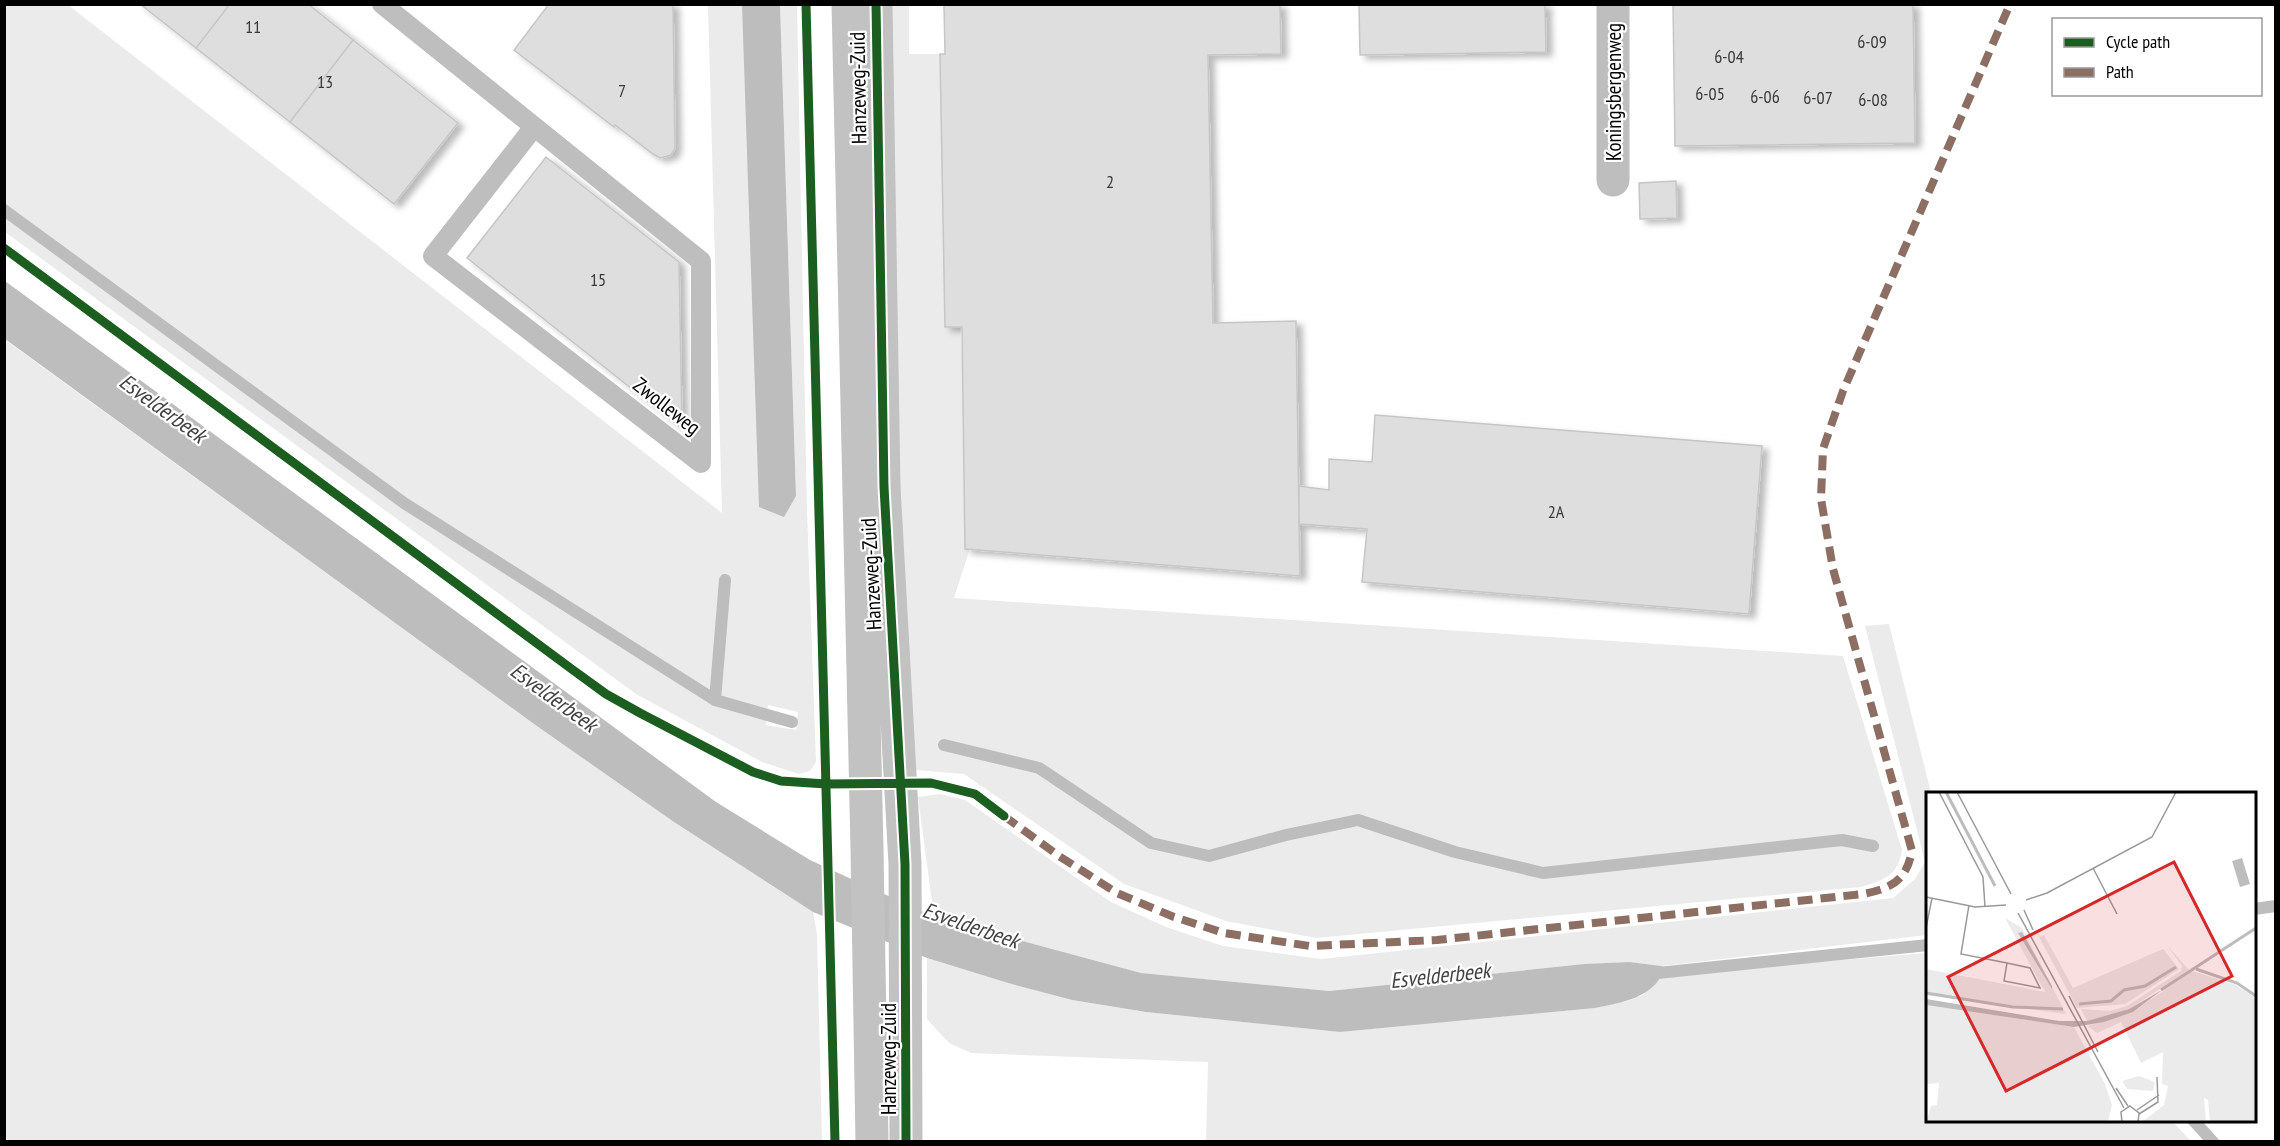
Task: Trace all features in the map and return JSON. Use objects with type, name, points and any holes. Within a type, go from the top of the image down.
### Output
[{"type":"street","name":"Hanzeweg-Zuid","points":[[848,4],[872,1142]]},
{"type":"street","name":"Hanzeweg-Zuid","points":[[876,4],[884,487],[905,864],[906,1142]]},
{"type":"street","name":"Koningsbergenweg","points":[[1613,4],[1613,180]]},
{"type":"lane","name":"Zwolleweg","points":[[382,4],[701,261],[701,463],[433,256],[534,127]]},
{"type":"shaded area","points":[[5,5],[68,5],[722,513],[708,5],[743,5],[796,496],[780,5],[797,5],[807,511],[816,762],[810,771],[799,774],[762,762],[636,694],[5,232]],"holes":[[[768,705],[798,712],[796,730],[766,725]]]},
{"type":"shaded area","points":[[892,5],[909,5],[909,54],[947,54],[971,545],[954,598],[1843,656],[1902,850],[1897,866],[1889,876],[1861,887],[1316,938],[1226,921],[1124,884],[964,774],[916,770],[899,532]]},
{"type":"shaded area","points":[[4,339],[534,724],[674,822],[813,912],[817,934],[822,1141],[5,1141]]},
{"type":"shaded area","points":[[1889,624],[1931,792],[1926,792],[1926,935],[1662,966],[1629,962],[1584,964],[1329,991],[1141,973],[934,917],[918,797],[940,794],[965,800],[1111,902],[1166,927],[1223,946],[1322,959],[1893,898],[1915,879],[1925,862],[1865,626]]},
{"type":"shaded area","points":[[1926,953],[1926,1122],[2173,1122],[2191,1141],[1206,1141],[1208,1062],[971,1053],[949,1043],[927,1019],[927,958],[1072,1000],[1146,1012],[1340,1032],[1595,1008],[1643,995],[1662,975]]},
{"type":"water","points":[[742,5],[780,5],[796,496],[784,517],[759,507]]},
{"type":"water","name":"Esvelderbeek","points":[[5,281],[716,802],[810,860],[934,917],[1141,973],[1329,991],[1584,964],[1629,962],[1662,966],[1664,968],[1660,978],[1645,993],[1626,1001],[1595,1008],[1340,1032],[1146,1012],[1072,1000],[927,958],[813,912],[674,822],[534,724],[5,339]]},
{"type":"building","points":[[140,4],[230,4],[196,48]]},
{"type":"building","points":[[230,4],[308,4],[353,40],[290,122],[196,48]]},
{"type":"building","points":[[549,4],[673,4],[675,148],[671,155],[660,158],[653,154],[514,50]]},
{"type":"building","points":[[944,4],[1280,4],[1281,54],[1208,55],[1213,323],[1296,321],[1300,576],[965,549],[962,327],[945,327],[940,54],[945,54]]},
{"type":"building","points":[[1359,4],[1545,4],[1546,52],[1360,55]]},
{"type":"building","points":[[1673,4],[1913,4],[1915,143],[1675,146]]},
{"type":"building","points":[[353,40],[458,123],[394,204],[290,122]]},
{"type":"building","points":[[546,157],[679,262],[682,425],[680,427],[467,258]]},
{"type":"building","points":[[1676,181],[1677,218],[1640,219],[1639,183]]},
{"type":"building","points":[[1375,415],[1762,446],[1749,614],[1362,582],[1367,529],[1299,524],[1299,486],[1329,490],[1329,459],[1372,462]]},
{"type":"waterway","points":[[4,210],[404,503],[715,700],[792,722]]},
{"type":"waterway","points":[[715,700],[725,580]]},
{"type":"waterway","points":[[944,745],[1039,768],[1151,843],[1209,856],[1286,835],[1358,820],[1455,852],[1543,873],[1842,840],[1873,846]]},
{"type":"waterway","points":[[2256,909],[2276,906]]},
{"type":"waterway","name":"Esvelderbeek","points":[[1648,974],[1926,945]]},
{"type":"waterway","points":[[2195,1122],[2213,1142]]},
{"type":"marked path","points":[[1004,816],[1059,856],[1117,893],[1174,917],[1224,933],[1310,946],[1437,940],[1863,894],[1896,882],[1906,870],[1912,851],[1833,569],[1821,499],[1823,449],[1843,391],[2010,4]]},
{"type":"cycle path","points":[[806,4],[835,1142]]},
{"type":"cycle path","points":[[876,4],[884,487],[905,864],[906,1142]]},
{"type":"cycle path","points":[[4,248],[606,694],[753,772],[781,781],[826,784],[931,783],[975,794],[1004,816]]}]
